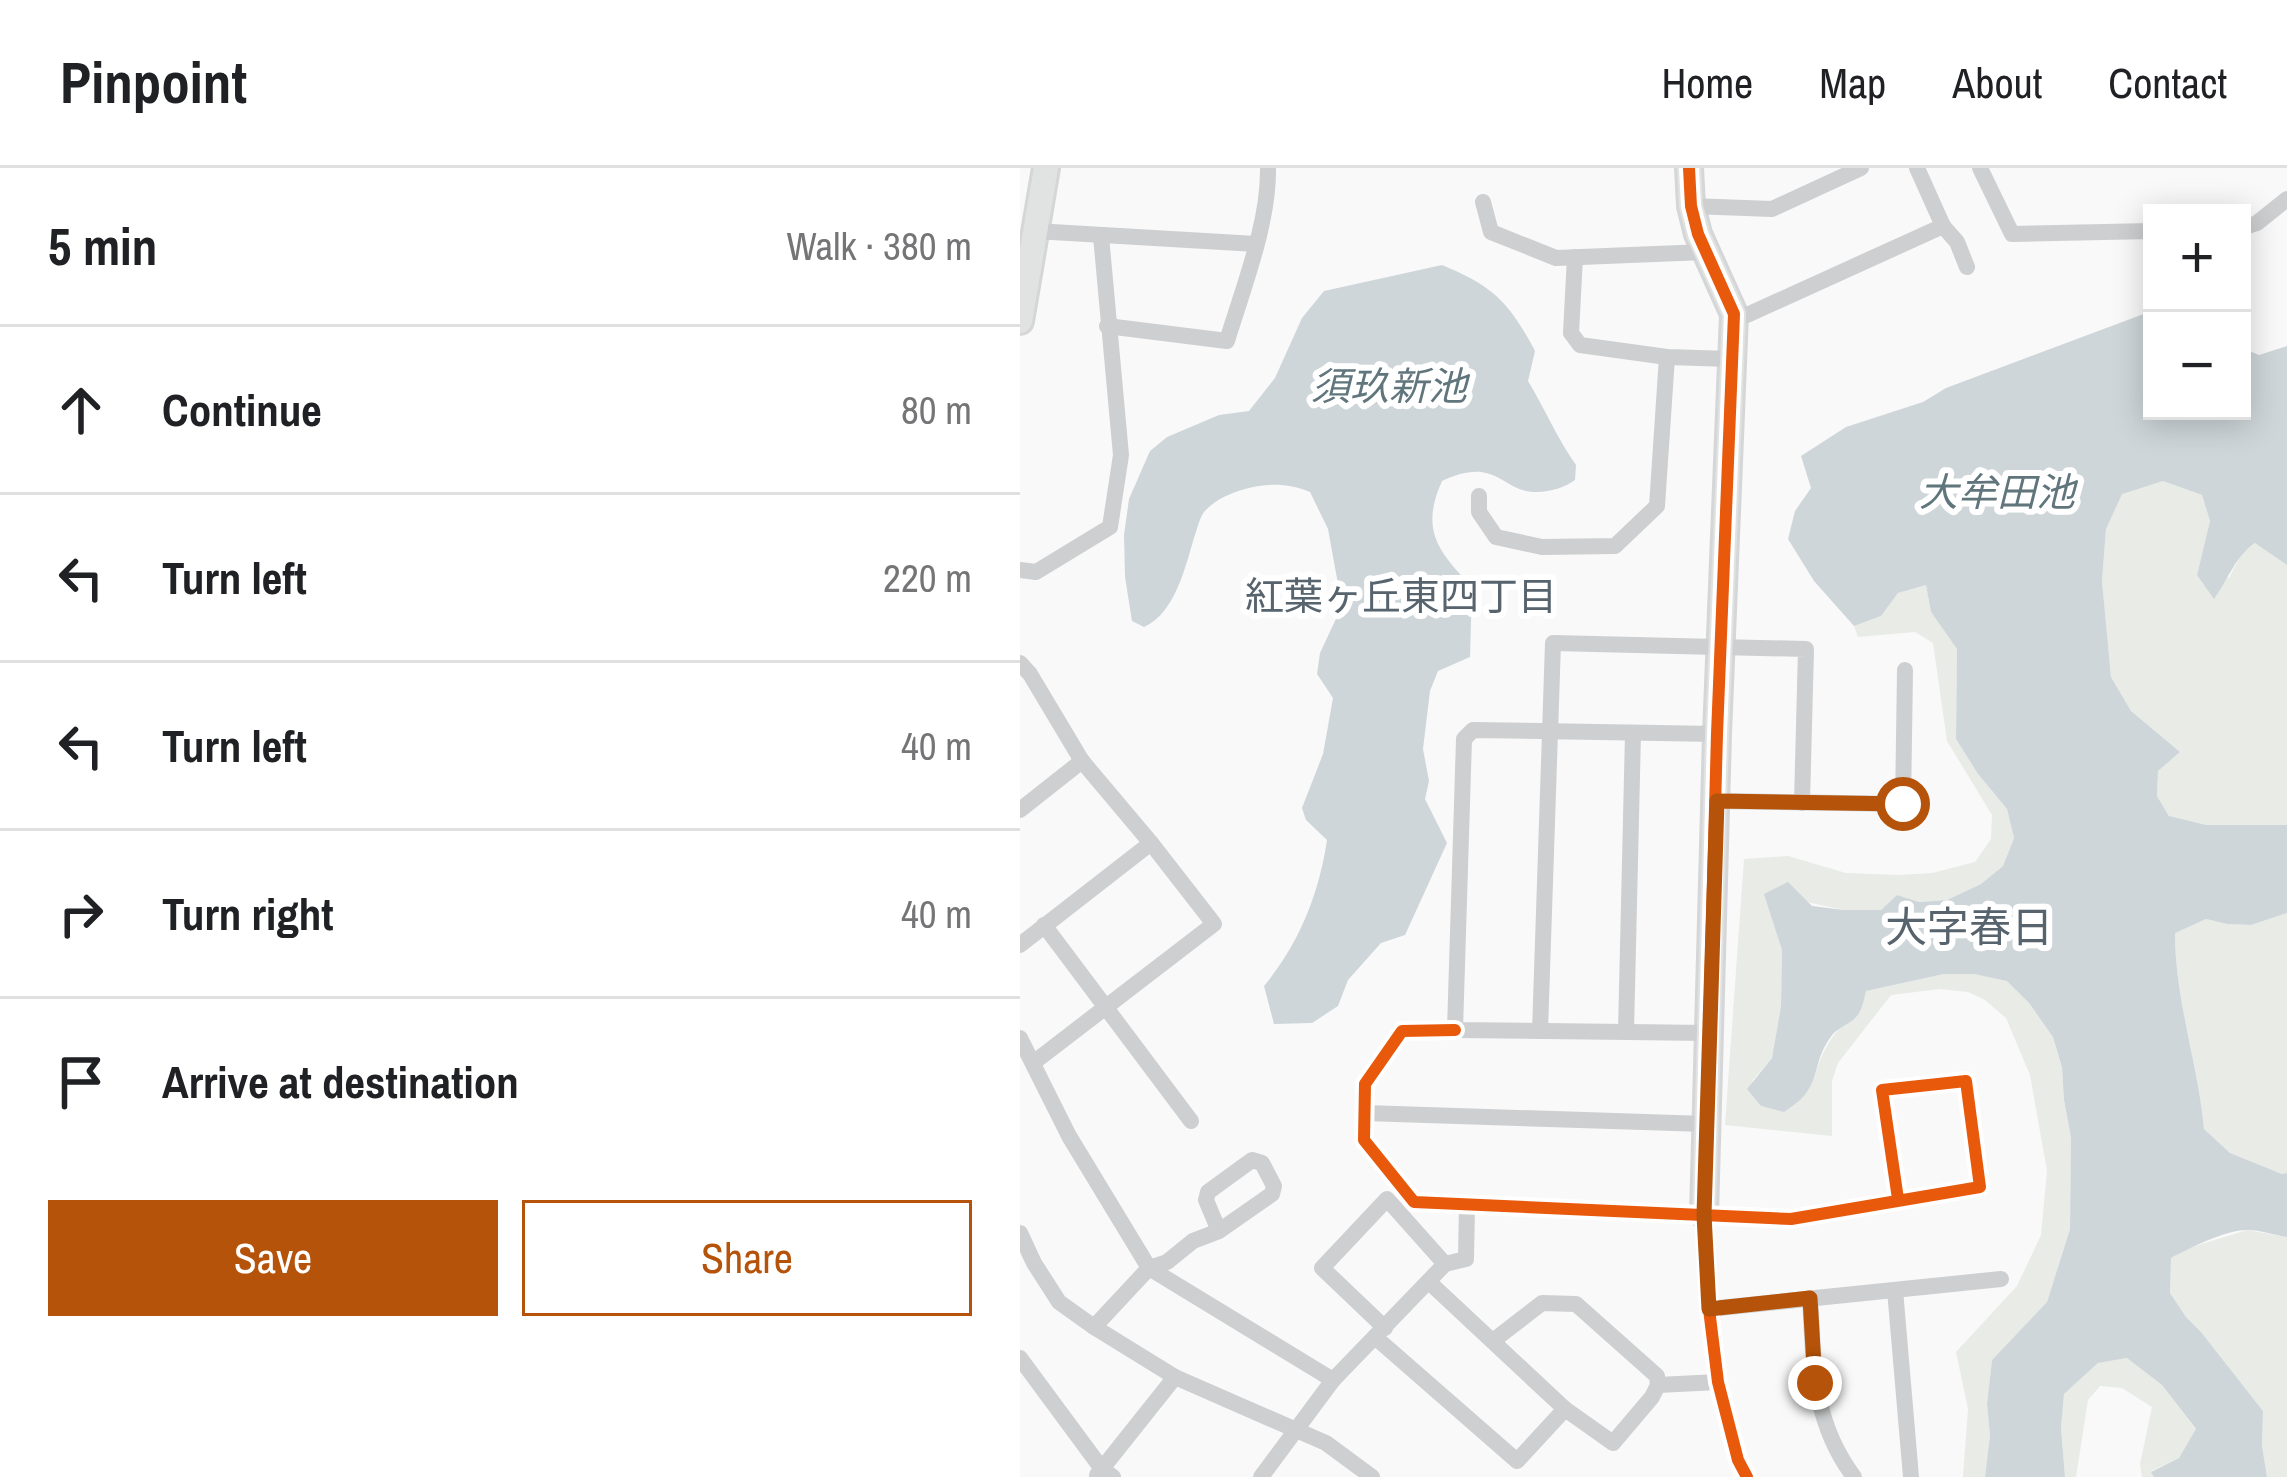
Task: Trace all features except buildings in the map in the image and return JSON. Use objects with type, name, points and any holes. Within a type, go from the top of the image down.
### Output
[{"type":"street","points":[[1021,313],[1046,168]]},
{"type":"street","points":[[1107,326],[1227,341],[1256,244],[1268,168]]},
{"type":"street","points":[[1689,168],[1697,234],[1734,314],[1704,1215],[1718,1382],[1738,1460],[1747,1477]]},
{"type":"street","points":[[1691,206],[1772,209],[1861,168]]},
{"type":"street","points":[[1917,168],[1967,267]]},
{"type":"street","points":[[1980,168],[2012,234],[2143,231]]},
{"type":"street","points":[[2251,225],[2287,199]]},
{"type":"street","points":[[1483,202],[1491,232],[1556,258],[1706,252]]},
{"type":"street","points":[[1734,314],[1747,315],[1943,226]]},
{"type":"street","points":[[1035,231],[1256,244]]},
{"type":"street","points":[[1020,570],[1036,572],[1110,526],[1121,455],[1101,236]]},
{"type":"street","points":[[1575,257],[1571,333],[1580,345],[1667,357],[1730,358]]},
{"type":"street","points":[[1479,496],[1479,512],[1496,536],[1542,547],[1615,547],[1658,506],[1667,357]]},
{"type":"street","points":[[1540,1031],[1553,643],[1806,649],[1802,803]]},
{"type":"street","points":[[1717,801],[1903,804],[1905,670]]},
{"type":"street","points":[[1023,673],[1082,761],[1214,924],[1033,1063]]},
{"type":"street","points":[[1455,1030],[1464,739],[1473,730],[1717,734]]},
{"type":"street","points":[[1626,1032],[1633,733]]},
{"type":"street","points":[[1020,810],[1082,761]]},
{"type":"street","points":[[1020,945],[1150,843]]},
{"type":"street","points":[[1044,925],[1191,1120]]},
{"type":"street","points":[[1709,1033],[1402,1031],[1365,1084],[1364,1140],[1414,1202],[1791,1219],[1980,1187],[1966,1081],[1882,1090],[1898,1199]]},
{"type":"street","points":[[1020,1038],[1069,1136],[1149,1268],[1334,1380]]},
{"type":"street","points":[[1365,1114],[1706,1124]]},
{"type":"street","points":[[1444,1264],[1388,1199],[1322,1268],[1380,1332],[1517,1461],[1564,1408]]},
{"type":"street","points":[[1261,1477],[1334,1380],[1444,1264],[1466,1259],[1467,1204]]},
{"type":"street","points":[[1094,1327],[1149,1268],[1219,1231]]},
{"type":"street","points":[[1020,1233],[1059,1302],[1094,1327],[1175,1377],[1326,1443],[1372,1477]]},
{"type":"street","points":[[1709,1309],[2001,1279]]},
{"type":"street","points":[[1429,1282],[1564,1408],[1612,1443],[1658,1384],[1657,1376],[1576,1304],[1542,1303],[1494,1340]]},
{"type":"street","points":[[1895,1290],[1911,1477]]},
{"type":"street","points":[[1810,1298],[1819,1406],[1831,1441],[1854,1477]]},
{"type":"street","points":[[1020,1358],[1104,1474],[1175,1377]]},
{"type":"street","points":[[1658,1384],[1718,1382]]},
{"type":"shaded area","points":[[2163,481],[2202,495],[2210,521],[2197,575],[2229,578],[2243,551],[2256,543],[2287,565],[2287,825],[2206,825],[2170,817],[2157,796],[2158,771],[2180,752],[2131,711],[2111,677],[2102,581],[2106,529],[2122,493]]},
{"type":"shaded area","points":[[1926,585],[1931,612],[1957,649],[1956,739],[2007,809],[2014,838],[2003,866],[1981,884],[1947,900],[1919,902],[1897,895],[1881,910],[1844,910],[1765,893],[1782,950],[1781,1006],[1772,1058],[1752,1081],[1761,1106],[1784,1112],[1804,1096],[1825,1049],[1859,1010],[1866,991],[1944,974],[2008,981],[2053,1037],[2071,1136],[2070,1229],[2047,1302],[1992,1360],[1985,1477],[1963,1477],[1968,1409],[1956,1352],[2017,1286],[2041,1235],[2047,1171],[2030,1075],[2006,1018],[1968,992],[1940,989],[1891,995],[1838,1063],[1832,1081],[1832,1136],[1725,1125],[1744,859],[1788,856],[1846,873],[1932,873],[1975,862],[1991,839],[1992,815],[1947,741],[1933,643],[1915,632],[1858,637],[1854,626],[1881,616],[1898,593]]},
{"type":"shaded area","points":[[2287,913],[2287,1173],[2282,1174],[2230,1153],[2204,1129],[2175,932],[2206,919],[2251,925]]},
{"type":"shaded area","points":[[2247,1230],[2287,1237],[2287,1477],[2267,1477],[2263,1411],[2170,1293],[2171,1258]]},
{"type":"shaded area","points":[[2127,1358],[2162,1385],[2196,1430],[2179,1458],[2151,1471],[2154,1477],[2142,1477],[2140,1464],[2152,1407],[2122,1388],[2100,1386],[2088,1400],[2076,1477],[2065,1477],[2064,1394],[2098,1363]]},
{"type":"water","name":"須玖新池","points":[[1442,265],[1498,298],[1526,334],[1535,351],[1528,381],[1576,465],[1575,480],[1539,492],[1481,472],[1442,481],[1433,513],[1436,539],[1472,587],[1470,657],[1438,671],[1430,691],[1423,749],[1429,781],[1425,799],[1447,843],[1405,935],[1381,943],[1348,980],[1338,1006],[1312,1023],[1274,1024],[1264,986],[1306,918],[1327,840],[1306,820],[1302,808],[1323,754],[1333,698],[1317,674],[1320,653],[1342,606],[1328,529],[1310,492],[1302,489],[1262,486],[1223,498],[1202,515],[1171,601],[1144,627],[1132,621],[1125,577],[1129,499],[1150,451],[1167,437],[1219,415],[1249,411],[1275,378],[1302,318],[1324,291]]},
{"type":"water","name":"大牟田池","points":[[2143,314],[2143,420],[2251,420],[2251,352],[2259,355],[2287,346],[2287,565],[2255,543],[2237,561],[2214,599],[2197,575],[2210,521],[2202,495],[2163,481],[2122,494],[2106,529],[2102,581],[2111,677],[2131,711],[2180,752],[2158,771],[2157,796],[2169,816],[2206,825],[2287,825],[2287,913],[2251,925],[2206,919],[2175,933],[2204,1129],[2230,1153],[2287,1173],[2287,1237],[2238,1231],[2171,1258],[2170,1293],[2263,1411],[2267,1477],[2154,1477],[2151,1472],[2179,1458],[2196,1429],[2162,1385],[2127,1358],[2098,1363],[2064,1394],[2065,1477],[1985,1477],[1992,1360],[2047,1302],[2070,1229],[2071,1137],[2062,1068],[2053,1037],[2007,981],[1944,974],[1866,991],[1858,1014],[1825,1045],[1811,1085],[1797,1103],[1784,1112],[1761,1106],[1747,1089],[1772,1058],[1781,1006],[1782,950],[1764,894],[1788,882],[1812,906],[1844,910],[1881,910],[1897,895],[1919,902],[1947,900],[1981,884],[2003,866],[2014,838],[2007,809],[1956,739],[1957,649],[1931,612],[1926,585],[1898,593],[1881,616],[1854,626],[1814,581],[1788,539],[1795,511],[1811,488],[1801,456],[1846,427],[1923,402],[1946,388]]},
{"type":"cycle path","points":[[1689,168],[1698,234],[1734,314],[1704,1215],[1718,1382],[1738,1460],[1747,1477]]},
{"type":"cycle path","points":[[1455,1030],[1402,1031],[1365,1084],[1364,1140],[1414,1202],[1791,1219],[1980,1187],[1966,1081],[1882,1090],[1898,1199]]},
{"type":"district","name":"紅葉ヶ丘東四丁目","points":[[1401,596]]},
{"type":"district","name":"大字春日","points":[[1969,927]]},
{"type":"route","points":[[1815,1383],[1810,1298],[1709,1309],[1704,1215],[1717,801],[1903,804]]}]
